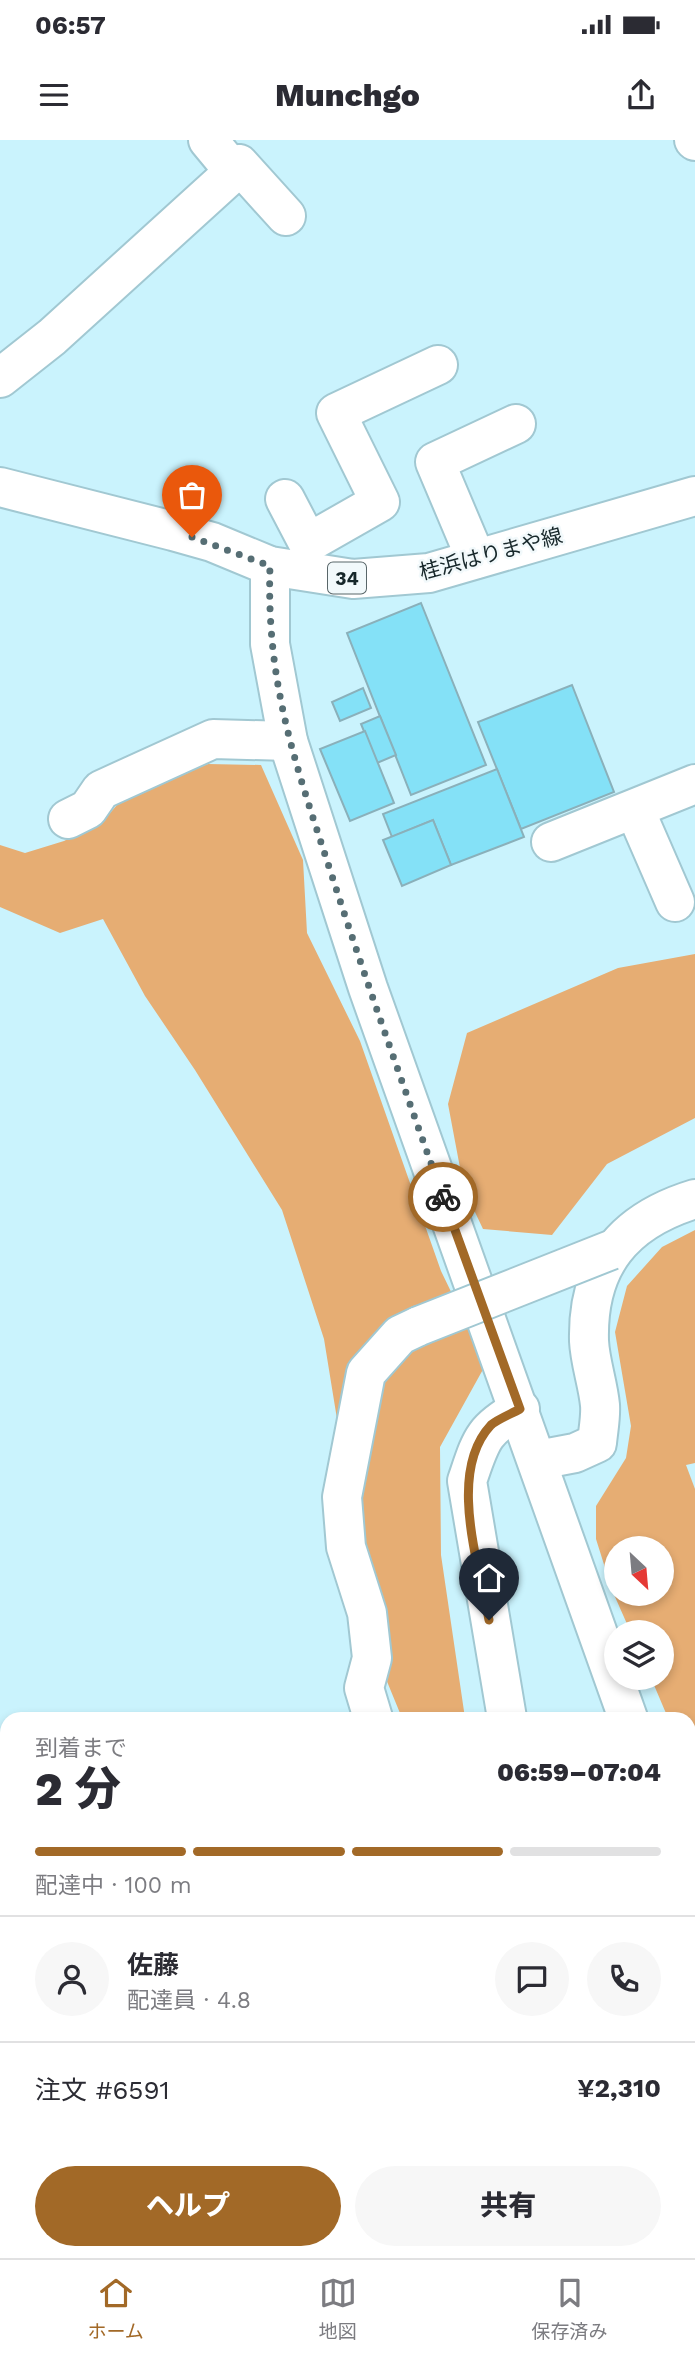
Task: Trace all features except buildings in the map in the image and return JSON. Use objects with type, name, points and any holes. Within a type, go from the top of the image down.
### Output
[{"type":"street","points":[[208,140],[232,169]]},
{"type":"street","points":[[0,378],[62,328],[227,178],[239,164],[286,216]]},
{"type":"street","points":[[285,499],[308,543],[380,502],[336,414],[438,365]]},
{"type":"street","points":[[476,559],[435,463],[516,424]]},
{"type":"street","name":"桂浜はりまや線","points":[[0,487],[173,531],[270,566],[327,577],[389,578],[429,573],[695,496]]},
{"type":"street","points":[[327,577],[340,524]]},
{"type":"street","points":[[270,566],[270,644],[288,741],[369,988],[626,1712]]},
{"type":"street","points":[[68,819],[88,809],[101,790],[213,739],[288,741]]},
{"type":"street","points":[[551,842],[695,784]]},
{"type":"street","points":[[635,810],[675,902]]},
{"type":"street","points":[[371,1712],[364,1688],[372,1658],[367,1613],[346,1547],[342,1497],[366,1373],[400,1335],[611,1250],[667,1207],[695,1199]]},
{"type":"street","points":[[538,1460],[575,1453],[597,1443],[600,1406],[589,1343],[590,1307],[599,1271],[611,1250]]},
{"type":"street","points":[[506,1712],[467,1481],[477,1451],[492,1425],[520,1409]]},
{"type":"shaded area","points":[[208,764],[261,765],[303,860],[307,933],[360,1041],[441,1271],[486,1364],[440,1447],[441,1555],[464,1712],[400,1712],[386,1679],[367,1578],[326,1545],[327,1499],[337,1419],[324,1339],[282,1210],[195,1070],[145,996],[103,919],[60,933],[0,907],[0,845],[25,853],[64,841],[103,821],[124,797]]},
{"type":"shaded area","points":[[695,954],[695,1118],[607,1164],[552,1235],[483,1229],[464,1189],[448,1104],[467,1033],[618,968]]},
{"type":"shaded area","points":[[695,1230],[695,1463],[686,1465],[695,1489],[695,1712],[665,1712],[656,1690],[674,1690],[674,1620],[625,1620],[619,1606],[674,1606],[674,1536],[604,1536],[604,1564],[596,1539],[596,1506],[626,1458],[631,1426],[615,1332],[627,1286],[662,1247]]},
{"type":"way so far","points":[[192,537],[212,542],[270,566],[270,644],[288,741],[369,988],[443,1197]]},
{"type":"route","points":[[443,1197],[520,1409],[492,1425],[477,1451],[467,1481],[489,1620]]}]
